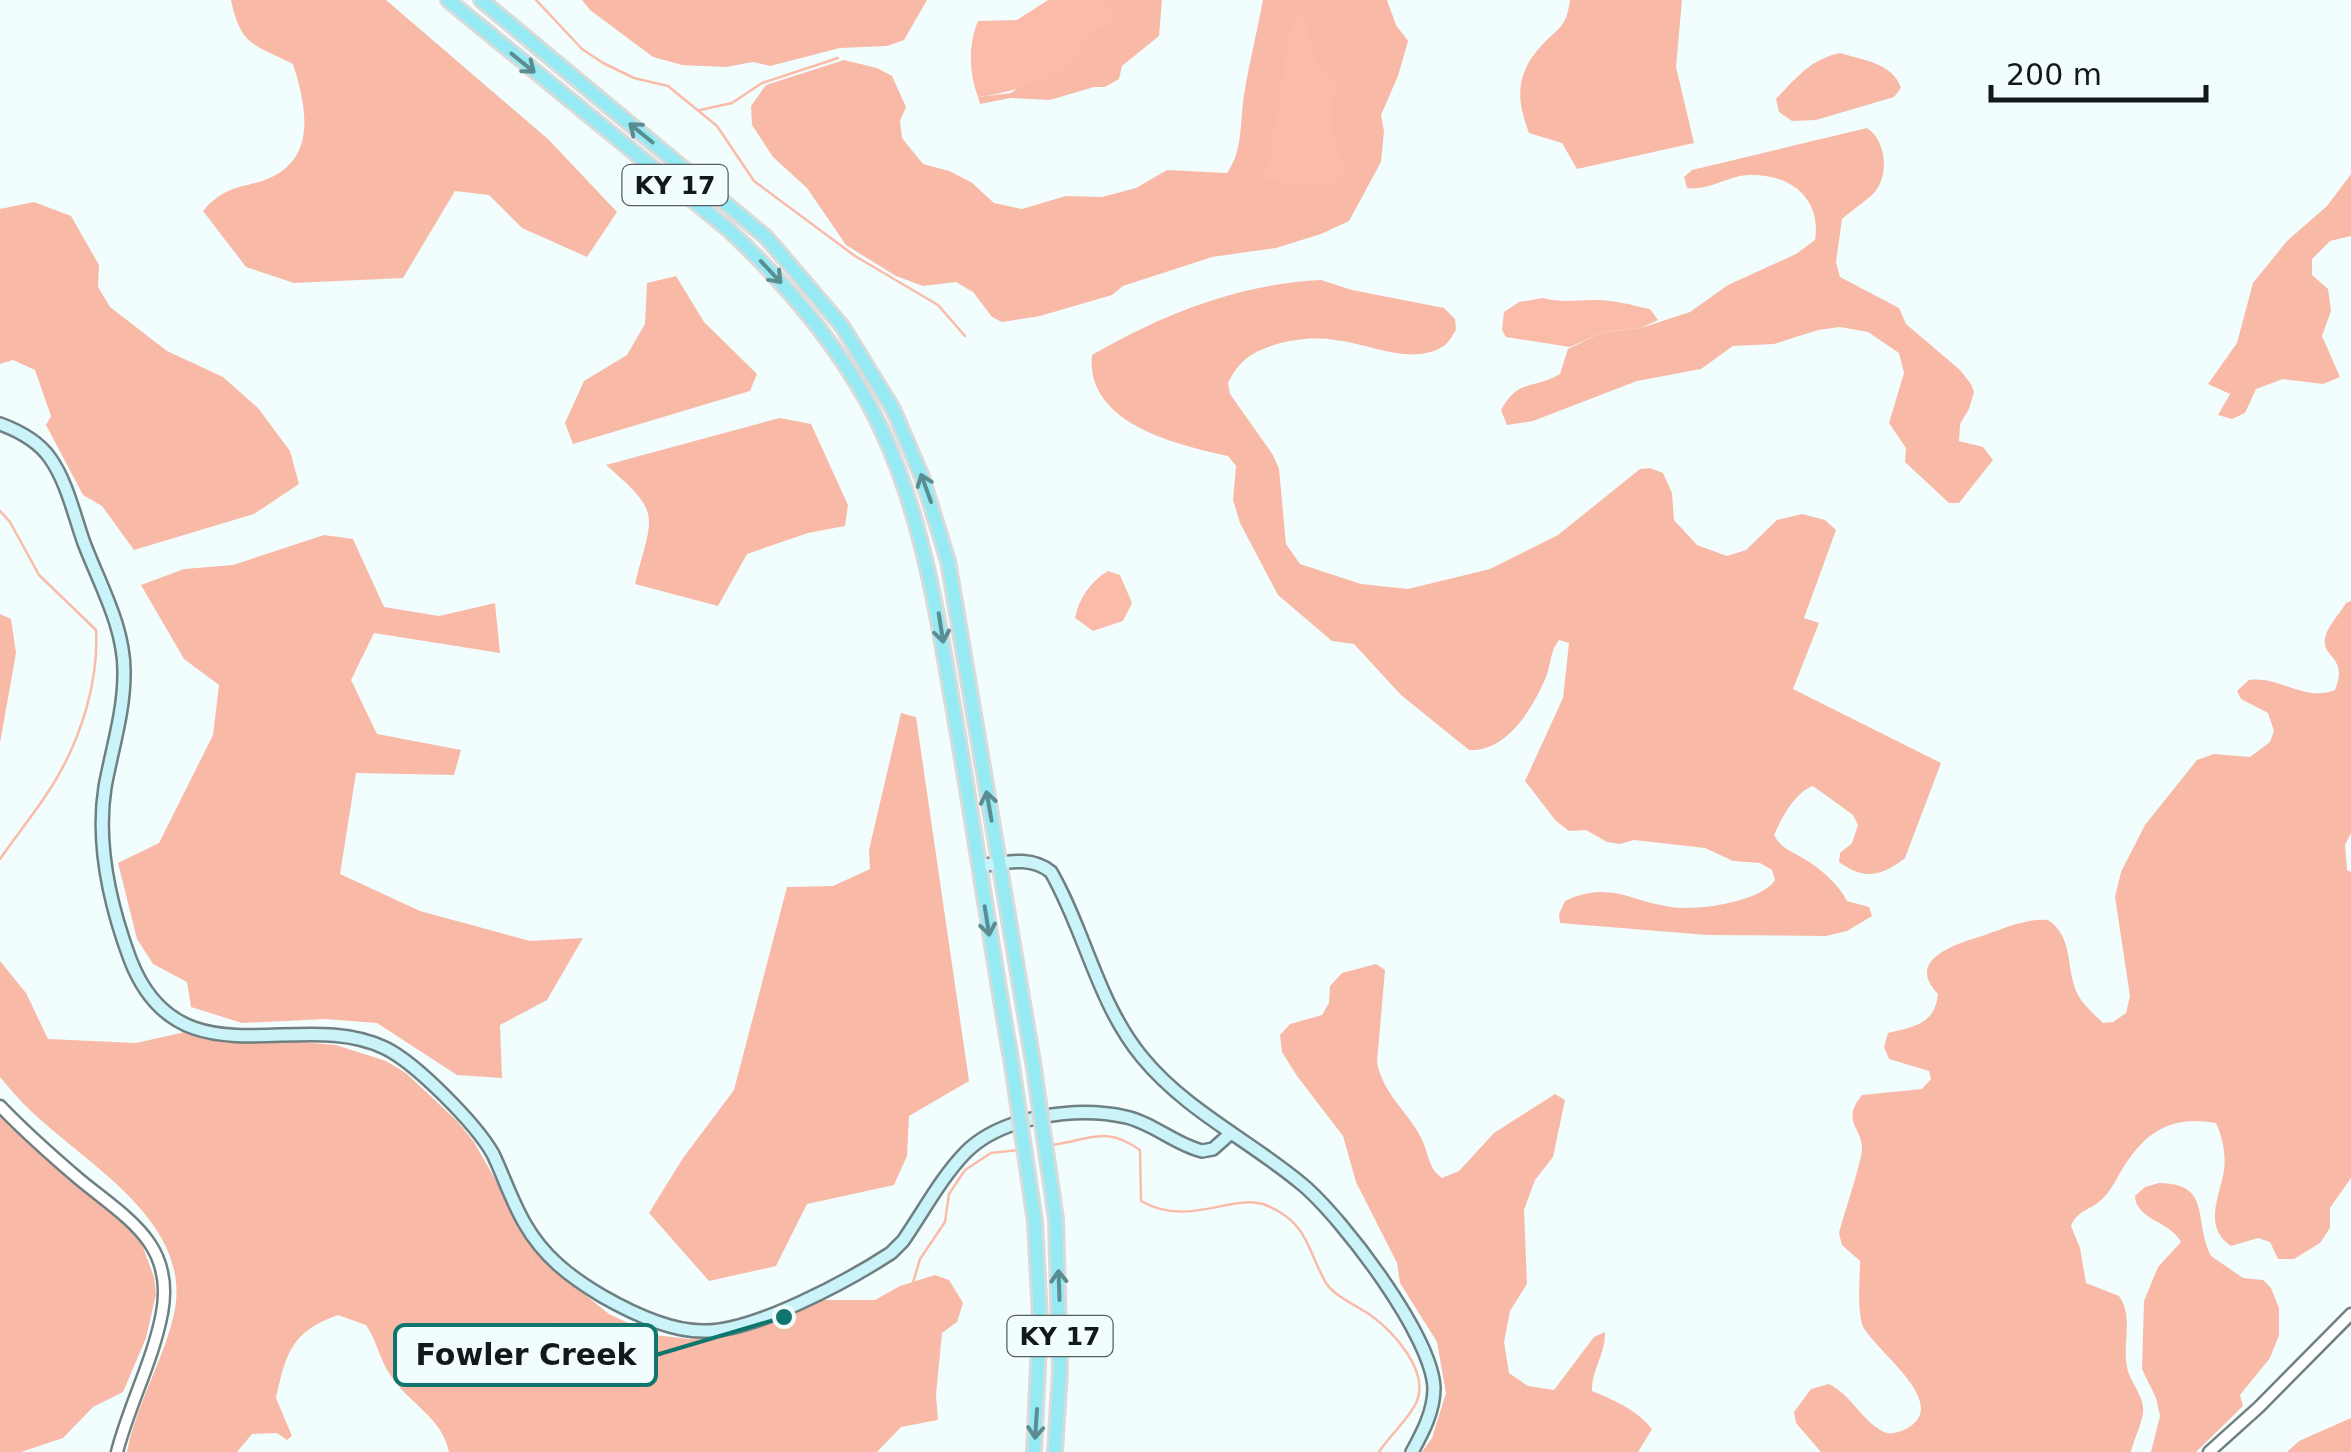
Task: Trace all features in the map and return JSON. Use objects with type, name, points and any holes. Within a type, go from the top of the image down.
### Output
[{"type":"main road","name":"KY 17","points":[[448,0],[729,230],[792,294],[852,377],[890,450],[924,550],[939,618],[1035,1222],[1040,1319],[1034,1452]]},
{"type":"main road","name":"KY 17","points":[[480,0],[766,237],[824,301],[870,369],[912,452],[940,532],[957,608],[1056,1219],[1060,1371],[1055,1452]]},
{"type":"main road","points":[[0,424],[26,436],[53,462],[122,647],[121,706],[105,788],[102,831],[110,892],[125,944],[145,990],[162,1010],[190,1026],[252,1037],[358,1039],[397,1056],[419,1072],[480,1136],[525,1224],[550,1258],[581,1284],[611,1301],[671,1325],[701,1332],[740,1326],[780,1310],[891,1252],[966,1153],[1012,1125],[1079,1114],[1127,1117],[1202,1152],[1213,1149],[1231,1133]]},
{"type":"main road","points":[[979,866],[1028,861],[1051,872],[1126,1035],[1171,1088],[1304,1185],[1374,1268],[1419,1338],[1428,1360],[1434,1390],[1428,1420],[1412,1452]]},
{"type":"street","points":[[0,1106],[56,1160],[138,1227],[162,1270],[162,1314],[117,1452]]},
{"type":"street","points":[[2209,1452],[2273,1394],[2351,1314]]},
{"type":"shaded area","points":[[231,0],[386,0],[548,139],[617,212],[587,257],[522,228],[489,195],[455,191],[403,278],[294,283],[246,267],[203,211],[223,194],[269,178],[291,163],[299,151],[304,123],[293,64],[245,36]]},
{"type":"shaded area","points":[[582,0],[927,0],[904,40],[887,46],[840,48],[770,66],[753,62],[726,67],[682,65],[653,57]]},
{"type":"shaded area","points":[[1048,0],[1099,0],[1109,5],[1112,18],[1081,43],[1075,61],[1028,85],[978,97],[971,59],[978,21],[1017,20]]},
{"type":"shaded area","points":[[1099,0],[1162,0],[1159,36],[1122,66],[1119,79],[1105,87],[1050,100],[1011,98],[980,104],[978,97],[1011,93],[1112,18]]},
{"type":"shaded area","points":[[1263,0],[1387,0],[1396,25],[1408,41],[1381,115],[1381,162],[1349,221],[1276,248],[1212,257],[1123,286],[1112,295],[1040,316],[1002,322],[992,317],[973,292],[956,282],[923,286],[896,276],[846,245],[807,188],[773,157],[752,125],[751,106],[766,85],[844,60],[892,76],[906,107],[900,121],[902,138],[923,164],[971,182],[994,203],[1022,209],[1066,196],[1102,197],[1136,188],[1167,170],[1227,173],[1238,146]]},
{"type":"shaded area","points":[[1570,0],[1682,0],[1676,67],[1694,143],[1577,169],[1562,143],[1529,133],[1520,98],[1523,77],[1533,56],[1564,22]]},
{"type":"shaded area","points":[[1300,8],[1314,58],[1337,89],[1331,122],[1346,176],[1332,187],[1263,180],[1292,23]]},
{"type":"shaded area","points":[[1840,53],[1884,68],[1901,88],[1894,97],[1816,120],[1792,121],[1779,112],[1776,99],[1797,77],[1812,65]]},
{"type":"shaded area","points":[[1867,128],[1882,149],[1882,177],[1874,193],[1842,219],[1836,262],[1840,277],[1899,308],[1906,324],[1971,384],[1974,392],[1960,424],[1959,441],[1983,447],[1993,460],[1959,503],[1949,503],[1905,462],[1906,448],[1889,423],[1904,373],[1899,353],[1868,332],[1840,327],[1774,344],[1733,346],[1701,369],[1637,381],[1533,421],[1507,425],[1501,410],[1507,400],[1520,389],[1560,374],[1568,349],[1600,333],[1641,328],[1690,312],[1728,285],[1796,254],[1815,240],[1816,225],[1808,200],[1789,184],[1777,178],[1748,175],[1687,188],[1684,177],[1692,170]]},
{"type":"shaded area","points":[[2351,174],[2351,236],[2330,241],[2312,259],[2312,275],[2328,289],[2331,311],[2322,336],[2340,377],[2323,384],[2283,379],[2256,389],[2245,413],[2232,419],[2218,415],[2230,394],[2208,384],[2237,343],[2253,283],[2287,241],[2327,206]]},
{"type":"shaded area","points":[[34,202],[71,216],[99,265],[98,287],[110,307],[167,351],[223,377],[258,408],[290,451],[299,484],[254,514],[134,550],[102,506],[83,495],[46,425],[51,416],[35,370],[13,360],[0,364],[0,209]]},
{"type":"shaded area","points":[[676,276],[704,322],[757,374],[750,391],[573,444],[565,423],[584,381],[627,355],[645,324],[647,283]]},
{"type":"shaded area","points":[[1321,280],[1444,308],[1455,319],[1456,330],[1442,347],[1416,354],[1327,339],[1289,341],[1258,351],[1236,369],[1228,383],[1230,394],[1279,469],[1286,544],[1300,564],[1361,584],[1408,589],[1490,569],[1558,535],[1640,469],[1650,468],[1663,473],[1672,493],[1674,520],[1697,545],[1727,556],[1746,550],[1777,520],[1802,514],[1825,520],[1836,530],[1804,618],[1819,623],[1793,689],[1941,763],[1905,858],[1888,869],[1864,874],[1839,862],[1840,853],[1852,843],[1858,825],[1853,815],[1813,786],[1795,800],[1774,835],[1784,847],[1824,873],[1847,901],[1869,907],[1872,916],[1847,931],[1826,936],[1707,935],[1560,923],[1565,901],[1595,892],[1697,908],[1757,894],[1775,880],[1772,870],[1760,863],[1733,861],[1705,848],[1634,840],[1620,844],[1607,842],[1586,830],[1569,831],[1556,821],[1525,781],[1563,698],[1569,643],[1559,640],[1556,644],[1541,689],[1517,726],[1495,744],[1469,750],[1401,695],[1354,644],[1332,641],[1278,595],[1240,523],[1233,500],[1236,466],[1228,456],[1139,427],[1103,398],[1094,379],[1092,355],[1119,340],[1174,314],[1231,295]]},
{"type":"shaded area","points":[[1543,298],[1621,303],[1650,309],[1658,320],[1641,328],[1600,333],[1570,347],[1506,337],[1502,330],[1504,312],[1519,302]]},
{"type":"shaded area","points":[[780,418],[811,424],[848,505],[845,526],[808,533],[747,554],[718,606],[635,584],[649,517],[637,495],[606,465]]},
{"type":"shaded area","points":[[324,535],[353,539],[384,607],[439,616],[495,603],[500,653],[374,633],[351,680],[377,734],[461,750],[454,775],[356,773],[340,874],[420,911],[530,941],[583,938],[547,1000],[500,1025],[502,1078],[457,1075],[377,1023],[325,1019],[242,1023],[191,1007],[187,982],[153,964],[137,939],[118,863],[159,843],[213,735],[219,685],[184,659],[141,585],[184,569],[233,565]]},
{"type":"shaded area","points":[[1108,571],[1120,575],[1132,603],[1123,621],[1093,631],[1075,618],[1086,591]]},
{"type":"shaded area","points":[[2351,601],[2351,833],[2345,845],[2347,870],[2351,872],[2351,1178],[2330,1208],[2330,1228],[2320,1243],[2294,1259],[2278,1259],[2270,1242],[2258,1238],[2231,1246],[2222,1239],[2215,1221],[2225,1159],[2216,1123],[2173,1124],[2141,1144],[2104,1198],[2080,1214],[2071,1226],[2080,1248],[2086,1283],[2119,1296],[2126,1313],[2127,1367],[2143,1407],[2131,1452],[1821,1452],[1796,1423],[1794,1412],[1811,1389],[1829,1384],[1887,1433],[1904,1430],[1918,1419],[1921,1406],[1906,1377],[1862,1324],[1860,1261],[1842,1245],[1839,1233],[1862,1147],[1853,1118],[1856,1104],[1862,1095],[1922,1089],[1931,1079],[1929,1071],[1889,1059],[1884,1047],[1888,1033],[1922,1023],[1933,1012],[1938,994],[1929,981],[1927,971],[1931,962],[1962,943],[2024,922],[2048,920],[2061,933],[2074,985],[2086,1006],[2103,1023],[2113,1022],[2126,1013],[2130,996],[2115,897],[2121,872],[2145,825],[2197,760],[2214,754],[2250,757],[2270,742],[2274,731],[2268,713],[2241,699],[2237,691],[2249,680],[2313,693],[2335,690],[2339,670],[2325,638]]},
{"type":"shaded area","points":[[0,614],[11,619],[16,653],[0,743]]},
{"type":"shaded area","points":[[901,713],[916,717],[969,1081],[909,1116],[907,1156],[894,1185],[807,1204],[776,1266],[709,1281],[649,1213],[683,1158],[734,1090],[787,887],[833,886],[870,869],[869,850]]},
{"type":"shaded area","points":[[0,961],[26,993],[48,1039],[136,1043],[185,1032],[336,1045],[386,1061],[406,1073],[474,1142],[537,1253],[609,1314],[654,1335],[690,1339],[721,1336],[816,1300],[875,1300],[900,1286],[935,1275],[949,1280],[963,1303],[957,1322],[942,1333],[936,1395],[938,1420],[901,1427],[877,1452],[449,1452],[440,1429],[391,1376],[366,1325],[338,1315],[300,1337],[283,1368],[276,1398],[292,1436],[287,1440],[277,1433],[252,1434],[237,1452],[127,1452],[169,1332],[176,1281],[168,1251],[131,1198],[31,1111],[0,1077]]},
{"type":"shaded area","points":[[1376,964],[1385,970],[1377,1062],[1380,1074],[1442,1178],[1459,1171],[1494,1133],[1555,1094],[1565,1100],[1553,1157],[1535,1180],[1524,1210],[1527,1284],[1510,1311],[1504,1342],[1509,1373],[1528,1386],[1554,1390],[1594,1337],[1605,1332],[1592,1391],[1632,1411],[1652,1429],[1638,1452],[1422,1452],[1432,1438],[1446,1393],[1437,1342],[1400,1283],[1397,1263],[1356,1182],[1343,1136],[1282,1052],[1280,1035],[1290,1024],[1322,1015],[1329,1003],[1330,986],[1342,973]]},
{"type":"shaded area","points":[[0,1115],[140,1239],[156,1294],[146,1338],[123,1392],[93,1407],[63,1438],[21,1452],[0,1452]]},
{"type":"shaded area","points":[[2159,1183],[2187,1189],[2198,1206],[2211,1256],[2243,1278],[2263,1280],[2279,1308],[2279,1335],[2270,1358],[2240,1395],[2243,1406],[2196,1452],[2151,1452],[2160,1416],[2142,1369],[2144,1301],[2158,1267],[2181,1242],[2137,1204],[2135,1196],[2145,1187]]},
{"type":"shaded area","points":[[2351,1418],[2351,1452],[2287,1452],[2299,1441]]},
{"type":"waterway","points":[[536,0],[582,49],[603,63],[634,78],[668,86],[717,126],[754,181],[855,256],[938,305],[965,336]]},
{"type":"waterway","points":[[700,110],[732,103],[762,83],[838,58]]},
{"type":"waterway","points":[[0,511],[39,575],[96,630],[95,669],[73,746],[49,791],[0,859]]},
{"type":"waterway","points":[[0,981],[30,1024],[35,1045],[52,1063],[87,1085],[140,1073],[227,1065],[303,1070],[363,1090],[411,1095],[457,1132],[469,1168],[506,1210],[528,1245],[548,1313],[562,1330],[638,1351],[681,1370],[722,1339],[784,1317],[866,1321],[891,1308],[910,1293],[920,1259],[945,1222],[949,1194],[965,1170],[991,1153],[1019,1150]]},
{"type":"waterway","points":[[1052,1145],[1097,1136],[1128,1142],[1140,1150],[1141,1201],[1159,1209],[1194,1211],[1255,1203],[1292,1221],[1330,1288],[1389,1331],[1414,1366],[1419,1391],[1416,1403],[1379,1452]]},
{"type":"place","name":"Fowler Creek","points":[[784,1317]]}]
